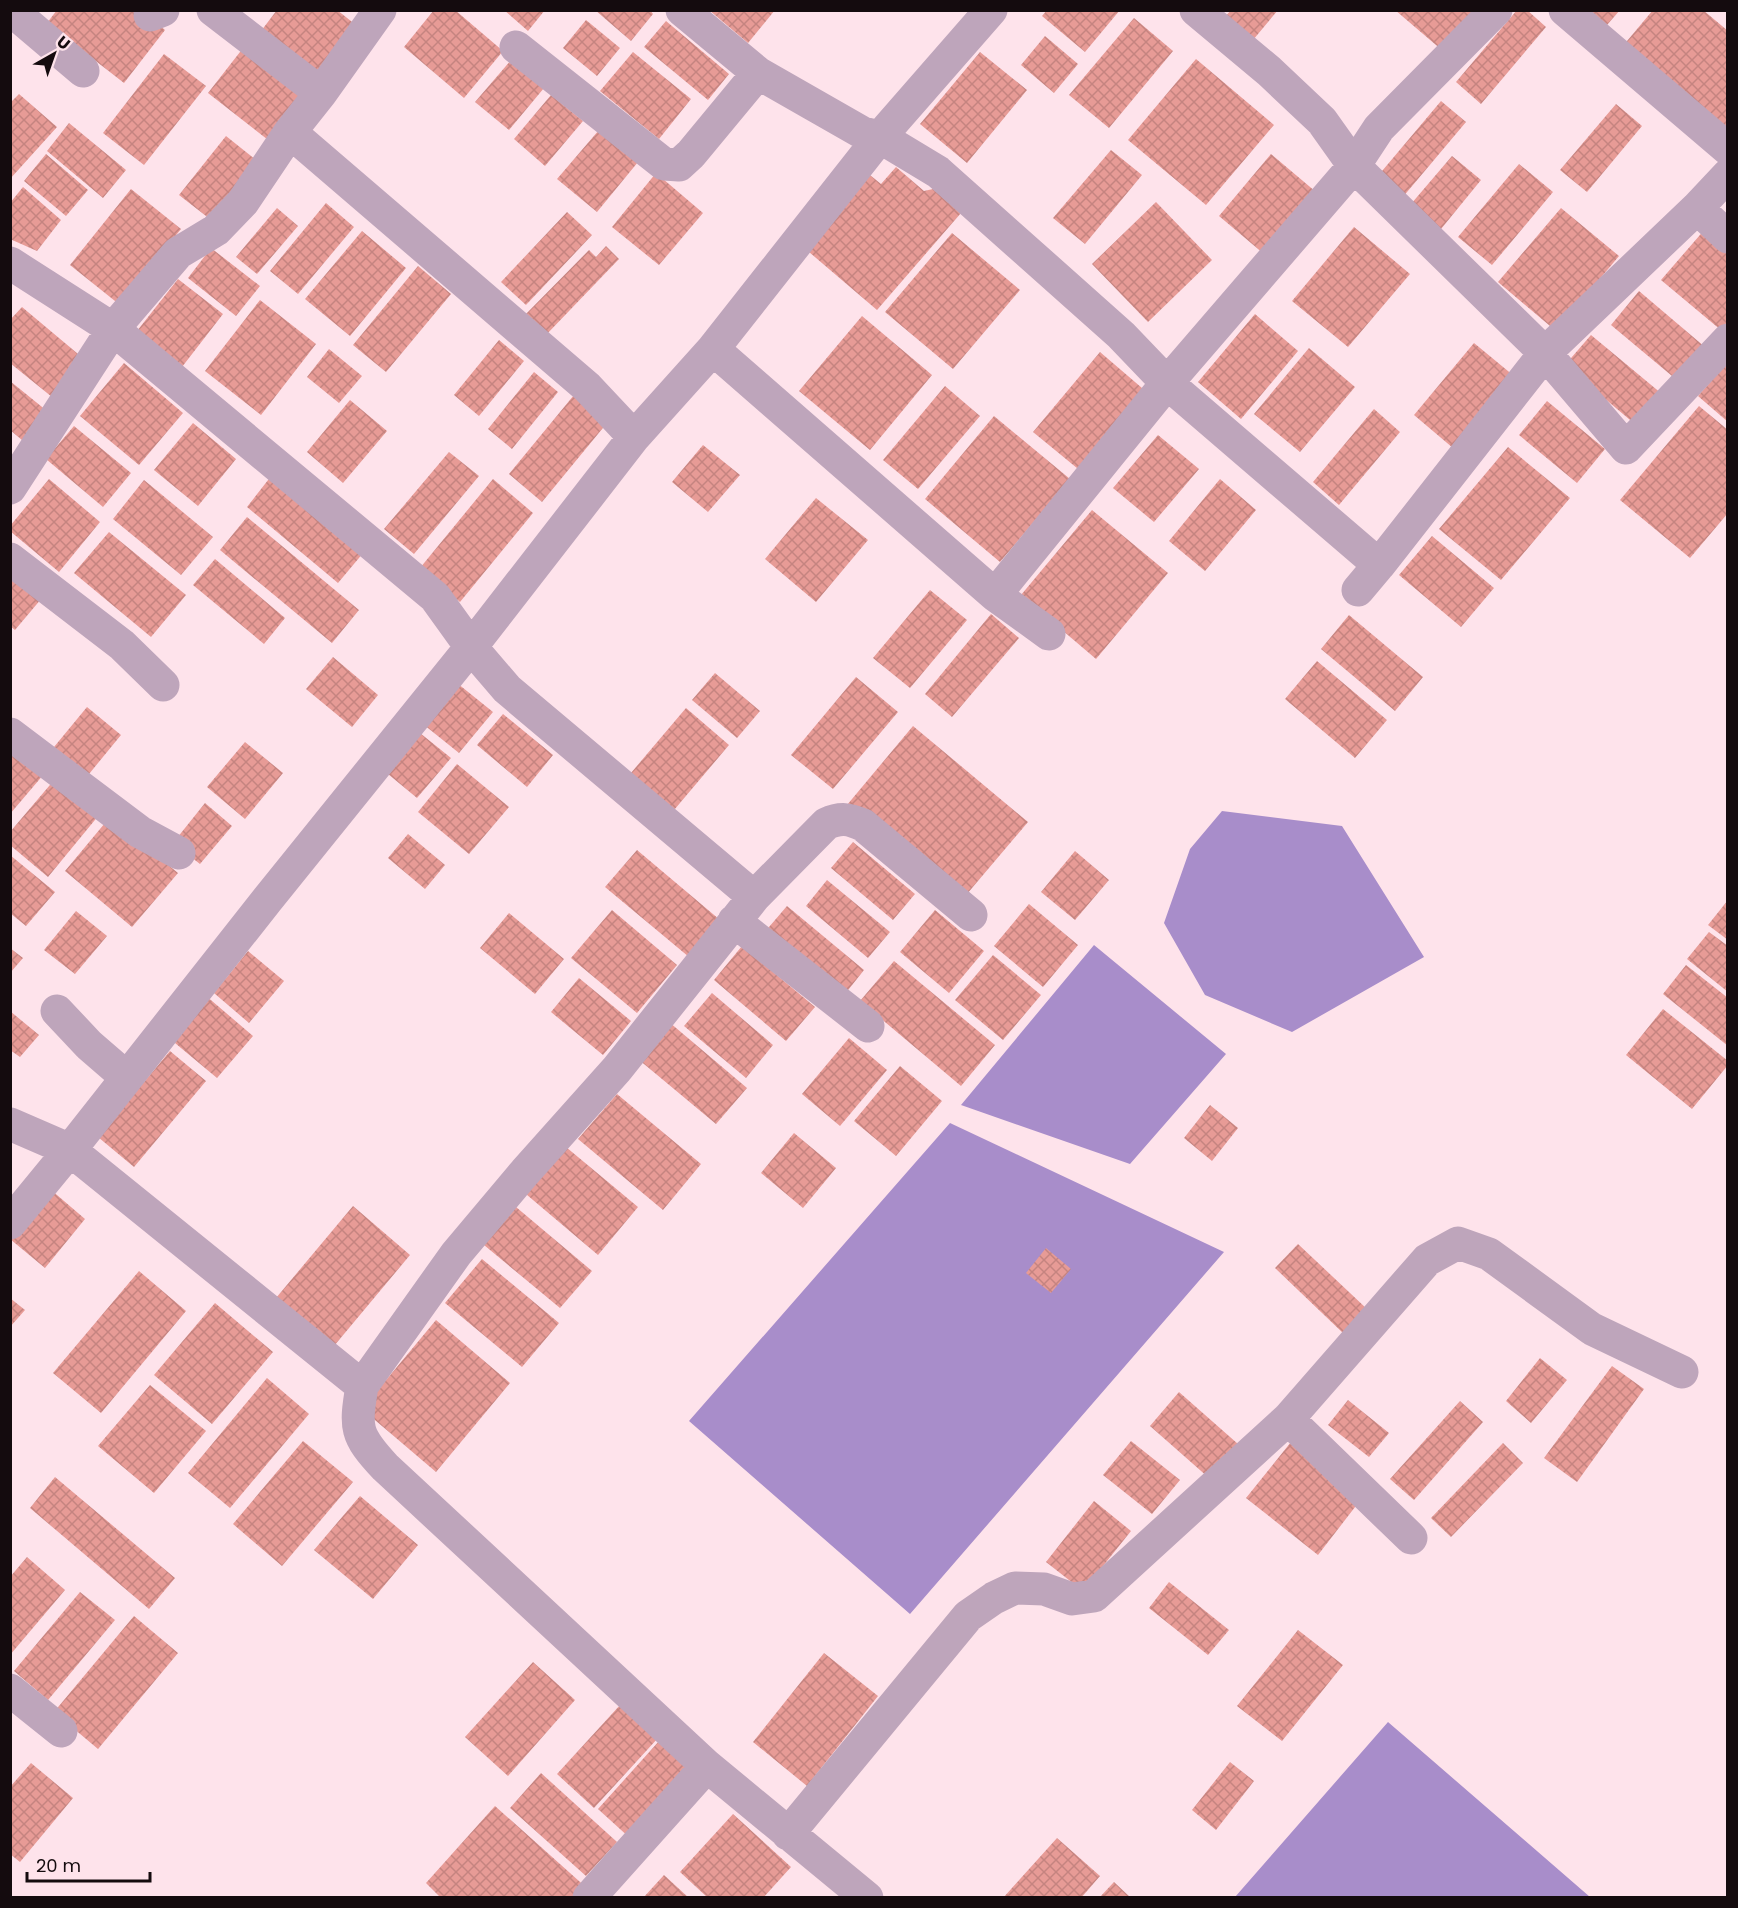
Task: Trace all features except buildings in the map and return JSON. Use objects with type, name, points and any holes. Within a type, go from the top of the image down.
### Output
[{"type":"street","points":[[11,10],[83,71]]},
{"type":"street","points":[[213,10],[321,93]]},
{"type":"street","points":[[682,10],[758,73],[863,133],[880,137],[938,172],[1121,335],[1167,383],[1379,565]]},
{"type":"street","points":[[10,1222],[70,1150],[471,646],[634,437],[713,349],[880,137],[991,10]]},
{"type":"street","points":[[1196,10],[1269,71],[1322,121],[1354,166],[1545,353],[1626,448],[1728,340]]},
{"type":"street","points":[[995,595],[1167,383],[1354,166],[1378,128],[1496,10]]},
{"type":"street","points":[[1565,10],[1728,148]]},
{"type":"street","points":[[10,488],[113,329],[178,254],[216,230],[243,202],[290,132],[321,93],[366,16]]},
{"type":"street","points":[[516,47],[664,164],[679,165],[691,154],[758,73]]},
{"type":"street","points":[[290,132],[587,387],[634,437]]},
{"type":"street","points":[[1358,590],[1545,353],[1697,208],[1728,175]]},
{"type":"street","points":[[1697,208],[1728,237]]},
{"type":"street","points":[[10,263],[113,329],[435,597],[471,646],[507,689],[868,1026]]},
{"type":"street","points":[[713,349],[995,595],[1049,634]]},
{"type":"street","points":[[10,559],[122,645],[163,685]]},
{"type":"street","points":[[10,734],[140,832],[179,853]]},
{"type":"street","points":[[867,1898],[707,1766],[385,1467],[363,1441],[357,1416],[362,1386],[456,1254],[617,1069],[744,909],[826,824],[837,819],[848,819],[863,825],[971,915]]},
{"type":"street","points":[[57,1011],[89,1045],[126,1077]]},
{"type":"street","points":[[23,1129],[70,1150],[362,1386]]},
{"type":"street","points":[[788,1834],[968,1616],[994,1598],[1015,1588],[1044,1589],[1072,1599],[1094,1596],[1288,1419],[1427,1260],[1458,1243],[1489,1254],[1592,1329],[1682,1372]]},
{"type":"street","points":[[1288,1419],[1412,1538]]},
{"type":"street","points":[[10,1690],[61,1731]]},
{"type":"street","points":[[589,1898],[707,1766]]},
{"type":"shaded area","points":[[1222,811],[1342,826],[1424,957],[1292,1032],[1205,995],[1164,923],[1190,849]]},
{"type":"shaded area","points":[[1094,945],[1226,1054],[1130,1164],[961,1105]]},
{"type":"shaded area","points":[[950,1123],[1224,1252],[910,1614],[689,1421]]},
{"type":"shaded area","points":[[1388,1722],[1590,1897],[1235,1897]]}]
